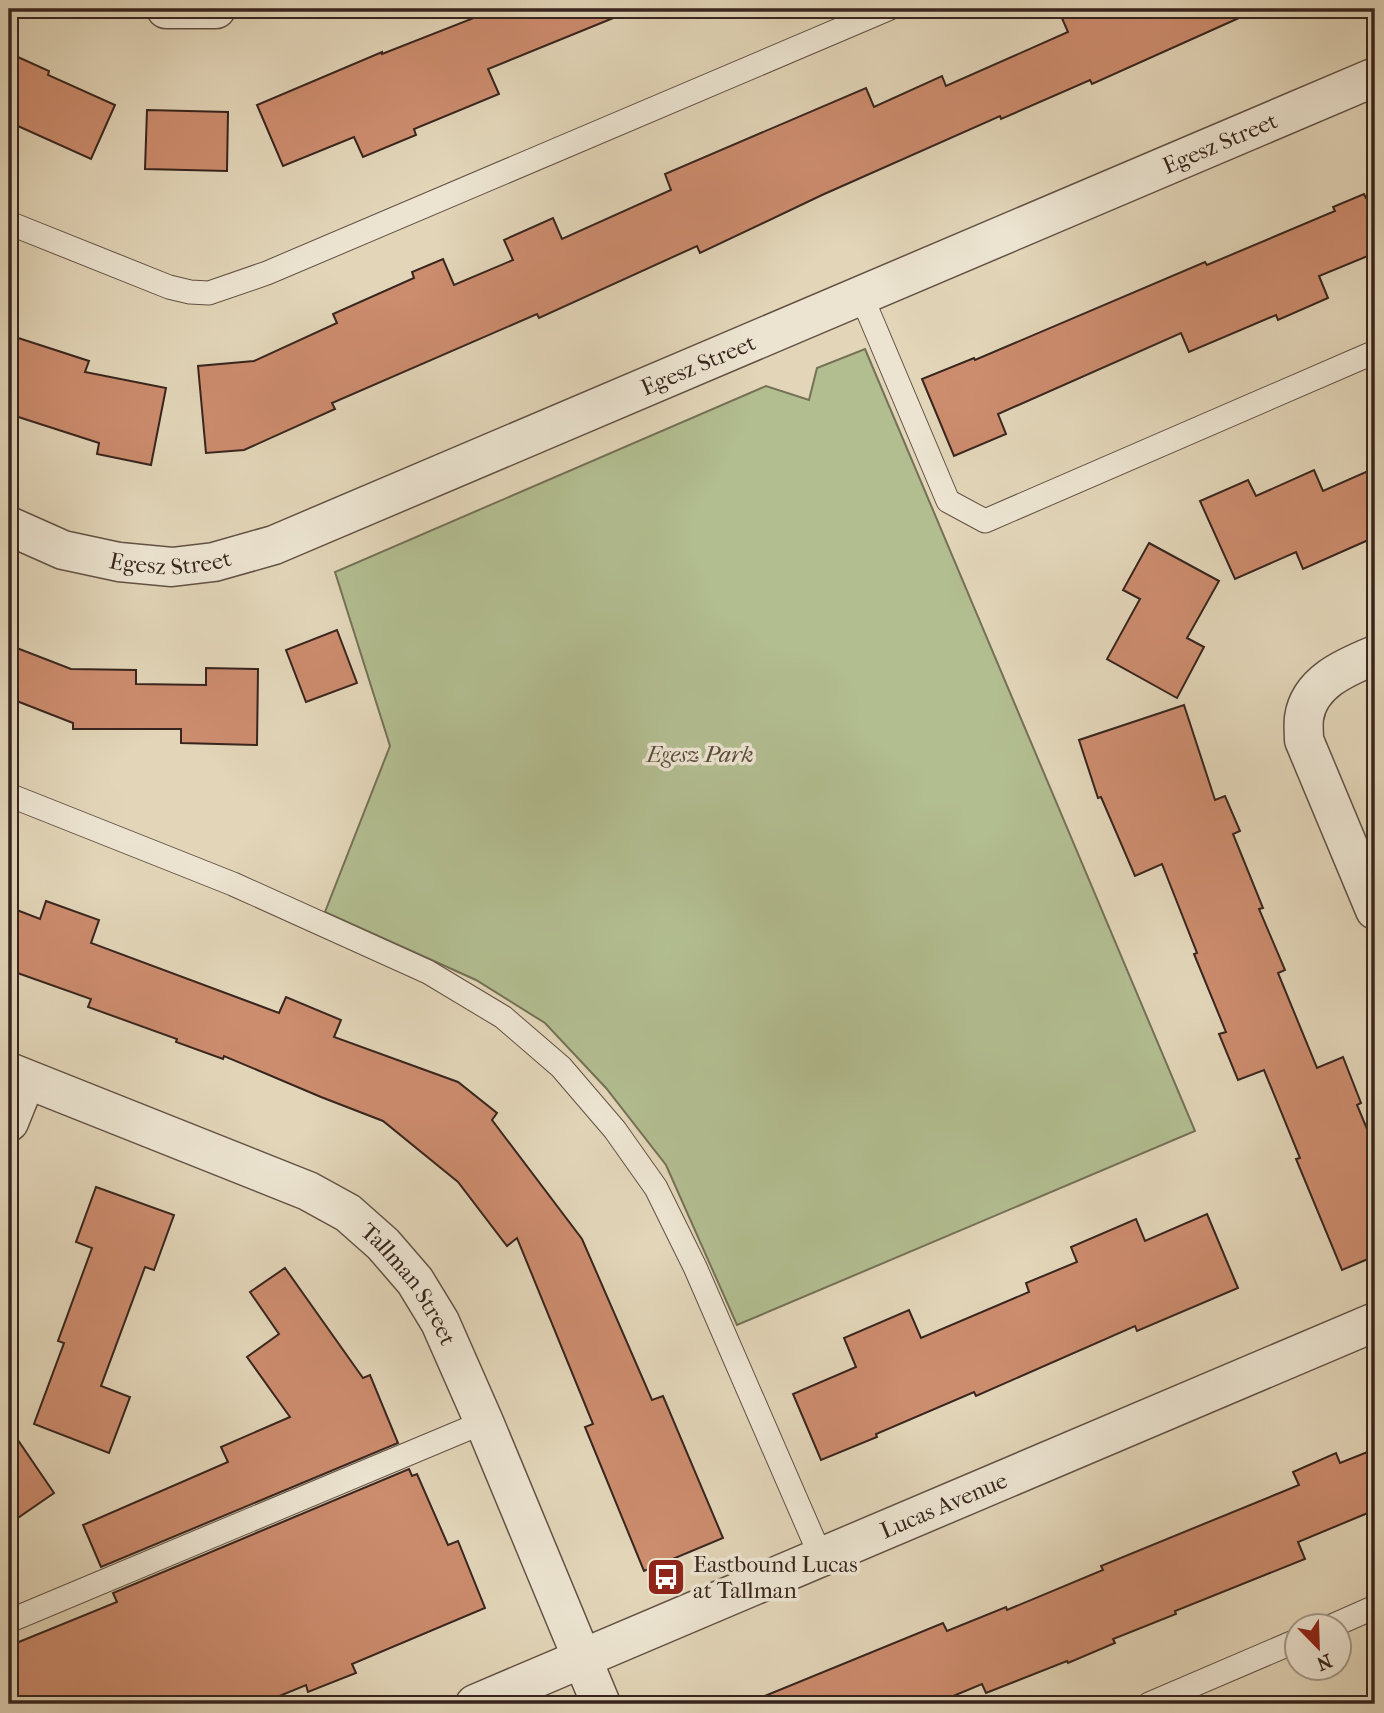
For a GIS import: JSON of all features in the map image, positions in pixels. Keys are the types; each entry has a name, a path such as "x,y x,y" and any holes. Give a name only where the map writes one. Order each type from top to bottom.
{"street":[{"path":"166,9 216,9"},
{"name":"Egesz Street","path":"9,526 62,550 119,562 172,567 214,562 274,545 1375,77"},
{"path":"1375,655 1343,668 1324,682 1311,699 1304,717 1304,740 1375,910"},
{"path":"9,1122 18,1076"},
{"name":"Tallman Street","path":"18,1076 308,1191 348,1213 383,1244 415,1281 440,1322 601,1704"},
{"name":"Lucas Avenue","path":"475,1704 1375,1322"}],"lane":[{"path":"9,223 169,288 209,293 267,273 888,9"},
{"path":"860,295 948,500 985,521 1375,352"},
{"path":"9,795 233,884 428,972 503,1017 561,1067 615,1130 656,1188 695,1267 821,1557"},
{"path":"9,1621 484,1422"},
{"path":"1352,1617 1375,1607"},
{"path":"1149,1704 1282,1647"}],"green space":[{"name":"Egesz Park","path":"865,349 1195,1131 737,1325 666,1165 606,1088 545,1023 476,980 325,912 390,746 335,572 766,386 809,400 817,368"}],"building":[{"path":"477,9 633,10 488,69 499,94 414,129 416,135 363,157 354,137 283,166 257,105 382,52 479,16"},
{"path":"1058,9 1259,9 1092,84 1090,80 1001,119 1000,116 700,253 697,246 539,318 537,314 332,403 335,409 244,450 206,453 198,366 254,361 337,323 333,314 414,278 412,272 443,259 454,285 513,260 504,240 553,218 562,239 671,190 665,174 866,88 874,107 942,76 946,86 1068,32"},
{"path":"9,53 49,71 48,75 115,105 91,159 9,122"},
{"path":"147,110 228,112 227,171 145,169"},
{"path":"1364,194 1366,198 1375,194 1375,253 1319,276 1328,298 1278,320 1276,315 1189,352 1181,333 998,414 1006,434 954,456 922,379 974,358 975,360 1205,262 1207,265 1335,211 1333,207"},
{"path":"9,335 89,361 85,372 166,388 151,465 97,454 99,443 9,414"},
{"path":"1375,468 1375,537 1303,569 1296,552 1235,579 1200,501 1248,480 1256,496 1314,470 1323,491"},
{"path":"1149,543 1219,581 1187,638 1204,647 1177,698 1107,659 1140,599 1123,590"},
{"path":"337,630 357,683 306,702 286,650"},
{"path":"9,645 71,669 136,670 136,684 206,685 206,668 258,669 257,745 181,743 181,729 73,729 73,723 9,698"},
{"path":"1184,705 1215,800 1225,796 1240,831 1233,834 1263,908 1259,909 1285,970 1278,973 1317,1068 1343,1057 1361,1103 1357,1105 1375,1148 1375,1256 1342,1270 1296,1159 1300,1158 1264,1070 1238,1080 1219,1034 1226,1032 1194,954 1197,953 1162,864 1135,876 1101,797 1098,798 1079,740"},
{"path":"46,901 99,920 91,943 279,1013 286,997 341,1020 334,1037 458,1082 497,1113 492,1120 582,1239 652,1400 663,1396 723,1538 644,1571 585,1427 593,1424 517,1238 507,1246 458,1182 383,1121 224,1056 223,1059 176,1042 177,1039 88,1007 91,999 9,970 9,907 40,919"},
{"path":"96,1187 174,1215 154,1270 145,1267 101,1386 130,1397 109,1453 34,1424 64,1343 58,1341 92,1248 76,1242"},
{"path":"1207,1214 1238,1288 1137,1331 1135,1326 976,1396 974,1392 821,1460 793,1394 856,1367 844,1338 909,1310 921,1338 1029,1292 1026,1283 1077,1262 1071,1247 1136,1219 1145,1241"},
{"path":"285,1268 363,1378 370,1375 398,1443 101,1567 83,1525 228,1462 221,1447 290,1417 247,1357 279,1334 250,1292"},
{"path":"9,1427 54,1493 9,1524"},
{"path":"1375,1449 1375,1510 1298,1542 1305,1559 1175,1611 1176,1614 1113,1639 1115,1643 1068,1663 1067,1661 986,1693 982,1684 934,1704 745,1704 943,1623 947,1631 1006,1607 1007,1610 1103,1570 1101,1566 1299,1485 1293,1472 1336,1453 1340,1463"},
{"path":"409,1469 412,1476 417,1474 448,1545 458,1541 485,1608 352,1664 356,1673 308,1692 306,1685 260,1704 9,1704 9,1646 117,1602 113,1593"}],"place":[{"name":"Eastbound Lucas at Tallman","path":"666,1577"}]}
